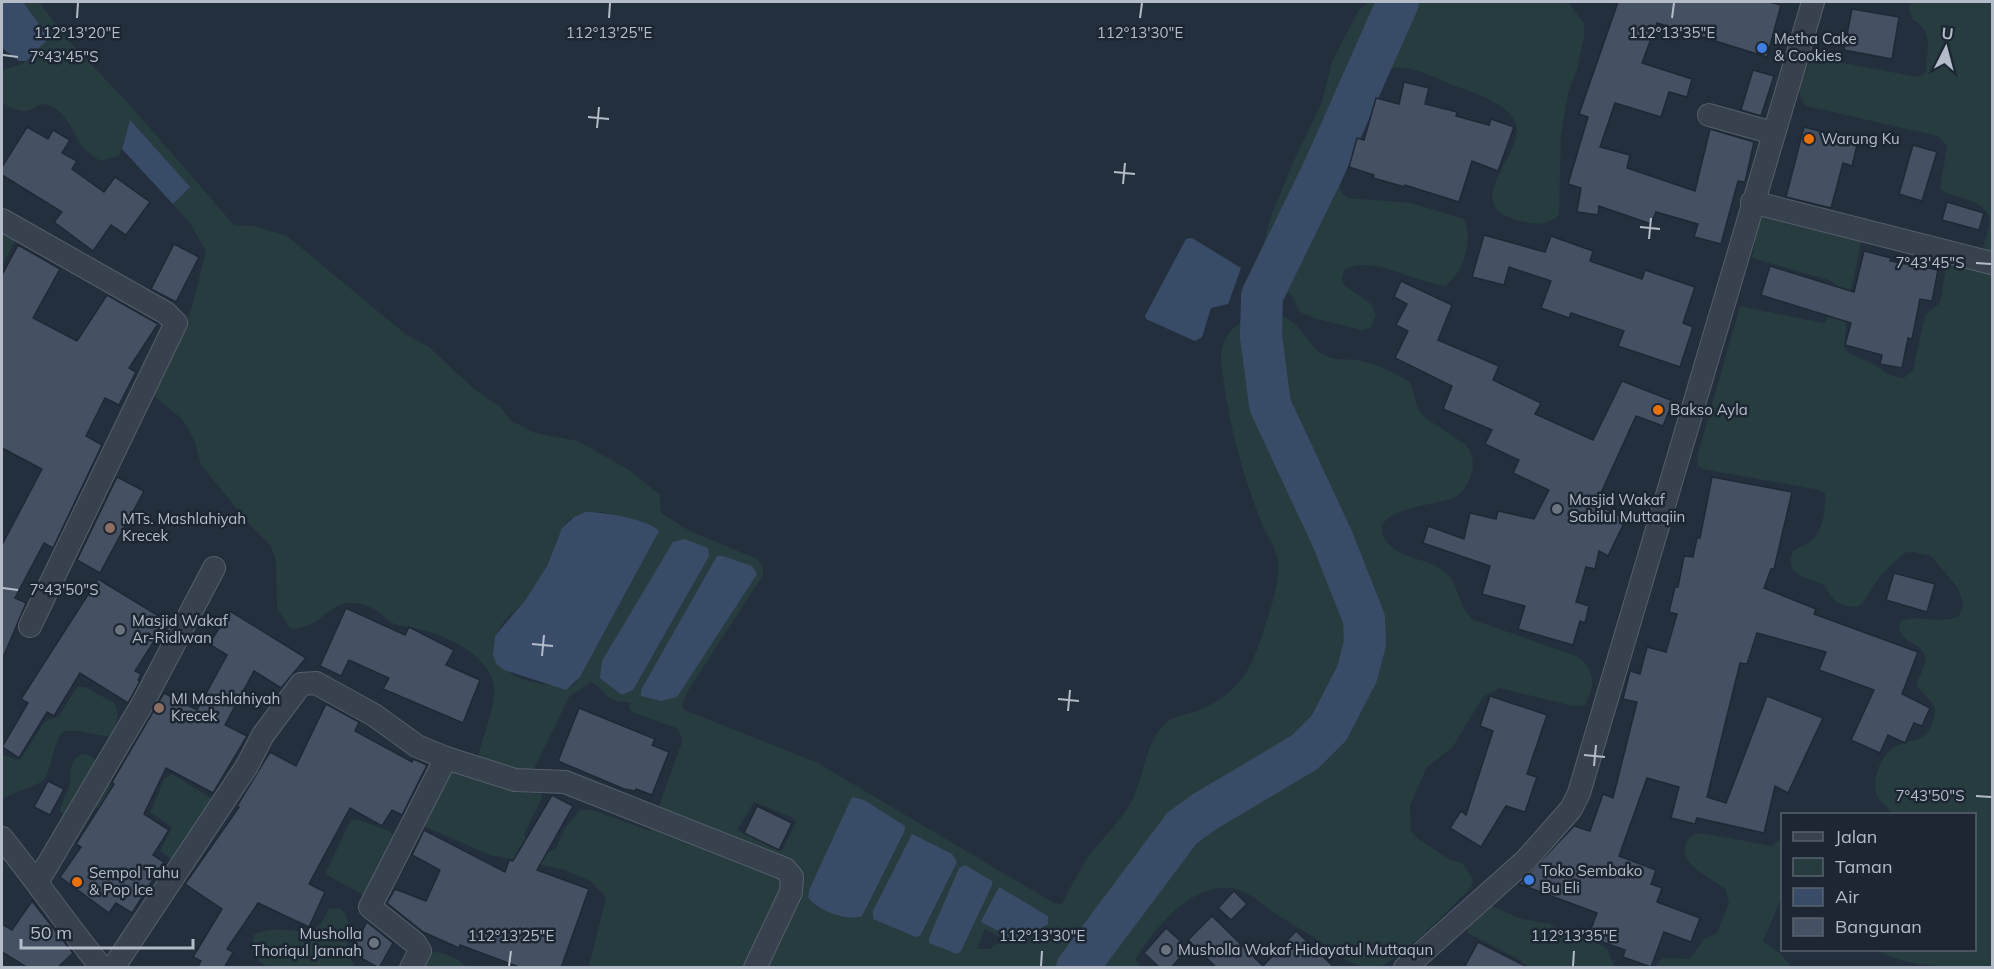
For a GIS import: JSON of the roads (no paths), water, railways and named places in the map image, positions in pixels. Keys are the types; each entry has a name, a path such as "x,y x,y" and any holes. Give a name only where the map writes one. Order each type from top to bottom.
{"street":[{"path":"1405,968 1526,860 1571,809 1579,793 1813,2"},
{"path":"1709,115 1773,133"},
{"path":"1752,202 1992,263"},
{"path":"2,220 166,313 176,323 30,626"},
{"path":"38,881 143,704 214,568"},
{"path":"113,968 248,766 263,735 301,684 315,683 375,716 417,746 446,758 520,781 565,782 785,869 792,877 791,892 755,968"},
{"path":"411,968 420,951 415,943 370,907 446,758"},
{"path":"2,838 38,881 54,908 102,968"}],"water":[{"path":"2,2 23,2 49,38 26,61 19,61 2,48"},
{"path":"130,120 190,187 173,204 122,149"},
{"path":"1192,238 1241,268 1228,304 1211,308 1202,337 1195,341 1146,319 1145,316 1186,239"},
{"path":"586,512 636,520 659,531 580,677 566,690 504,670 497,665 493,655 495,636 526,599 547,566 562,528 574,517"},
{"path":"684,539 708,548 709,556 633,690 622,695 600,678 602,661 673,542"},
{"path":"717,556 752,566 757,574 677,697 661,701 641,696 641,690"},
{"path":"852,797 864,800 905,826 862,916 856,917 833,914 812,902 808,897"},
{"path":"912,834 952,854 957,862 920,936 916,937 873,919 873,911"},
{"path":"965,865 992,881 992,885 961,951 957,954 929,943 929,938 959,868"},
{"path":"999,887 1048,916 1048,924 1019,942 983,923 981,921"}],"waterway":[{"path":"1077,968 1182,828 1204,812 1305,752 1329,728 1357,674 1365,643 1364,619 1332,538 1270,405 1261,336 1262,296 1323,171 1398,2"}],"place":[{"name":"Metha Cake & Cookies","path":"1762,48"},
{"name":"Warung Ku","path":"1809,139"},
{"name":"Bakso Ayla","path":"1658,410"},
{"name":"Masjid Wakaf Sabilul Muttaqiin","path":"1557,509"},
{"name":"MTs. Mashlahiyah Krecek","path":"110,528"},
{"name":"Masjid Wakaf Ar-Ridlwan","path":"120,630"},
{"name":"MI Mashlahiyah Krecek","path":"159,708"},
{"name":"Toko Sembako Bu Eli","path":"1529,880"},
{"name":"Sempol Tahu & Pop Ice","path":"77,882"},
{"name":"Musholla Thoriqul Jannah","path":"374,943"},
{"name":"Musholla Wakaf Hidayatul Muttaqun","path":"1166,950"}]}
